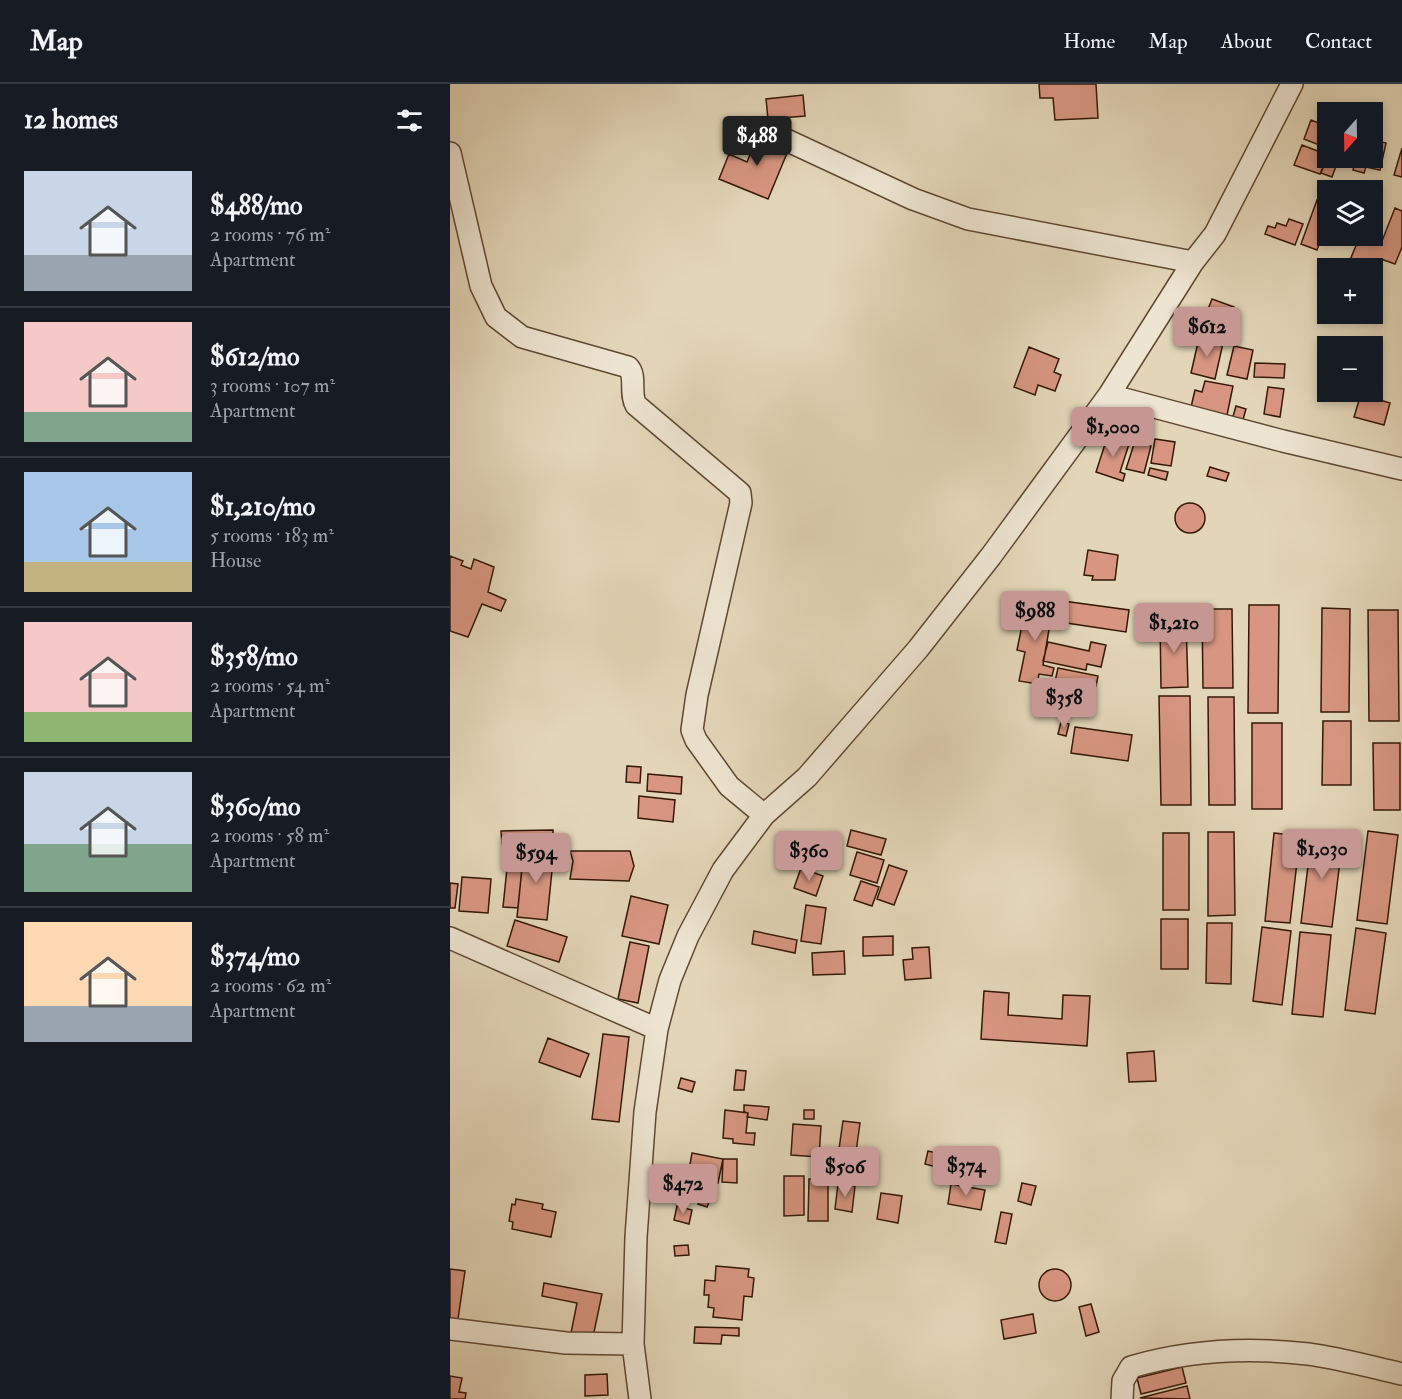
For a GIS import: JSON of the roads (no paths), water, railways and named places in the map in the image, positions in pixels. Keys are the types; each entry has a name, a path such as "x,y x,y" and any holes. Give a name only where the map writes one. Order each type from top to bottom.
{"street":[{"path":"640,1399 633,1344 636,1237 644,1123 657,1029 670,980 688,936 723,870 764,815 807,777 918,649 991,556 1110,395 1193,262 1215,234 1292,84"},
{"path":"767,131 913,199 968,219 1193,262"},
{"path":"450,153 481,286 496,316 507,328 522,337 627,367 632,372 632,398 636,405 740,493 741,503 697,695 692,730 696,740 729,786 764,815"},
{"path":"1110,395 1283,441 1402,469"},
{"path":"450,938 657,1029"},
{"path":"450,1329 566,1343 633,1344"},
{"path":"1122,1399 1123,1381 1131,1367 1160,1358 1223,1350 1308,1354 1402,1374"}]}
